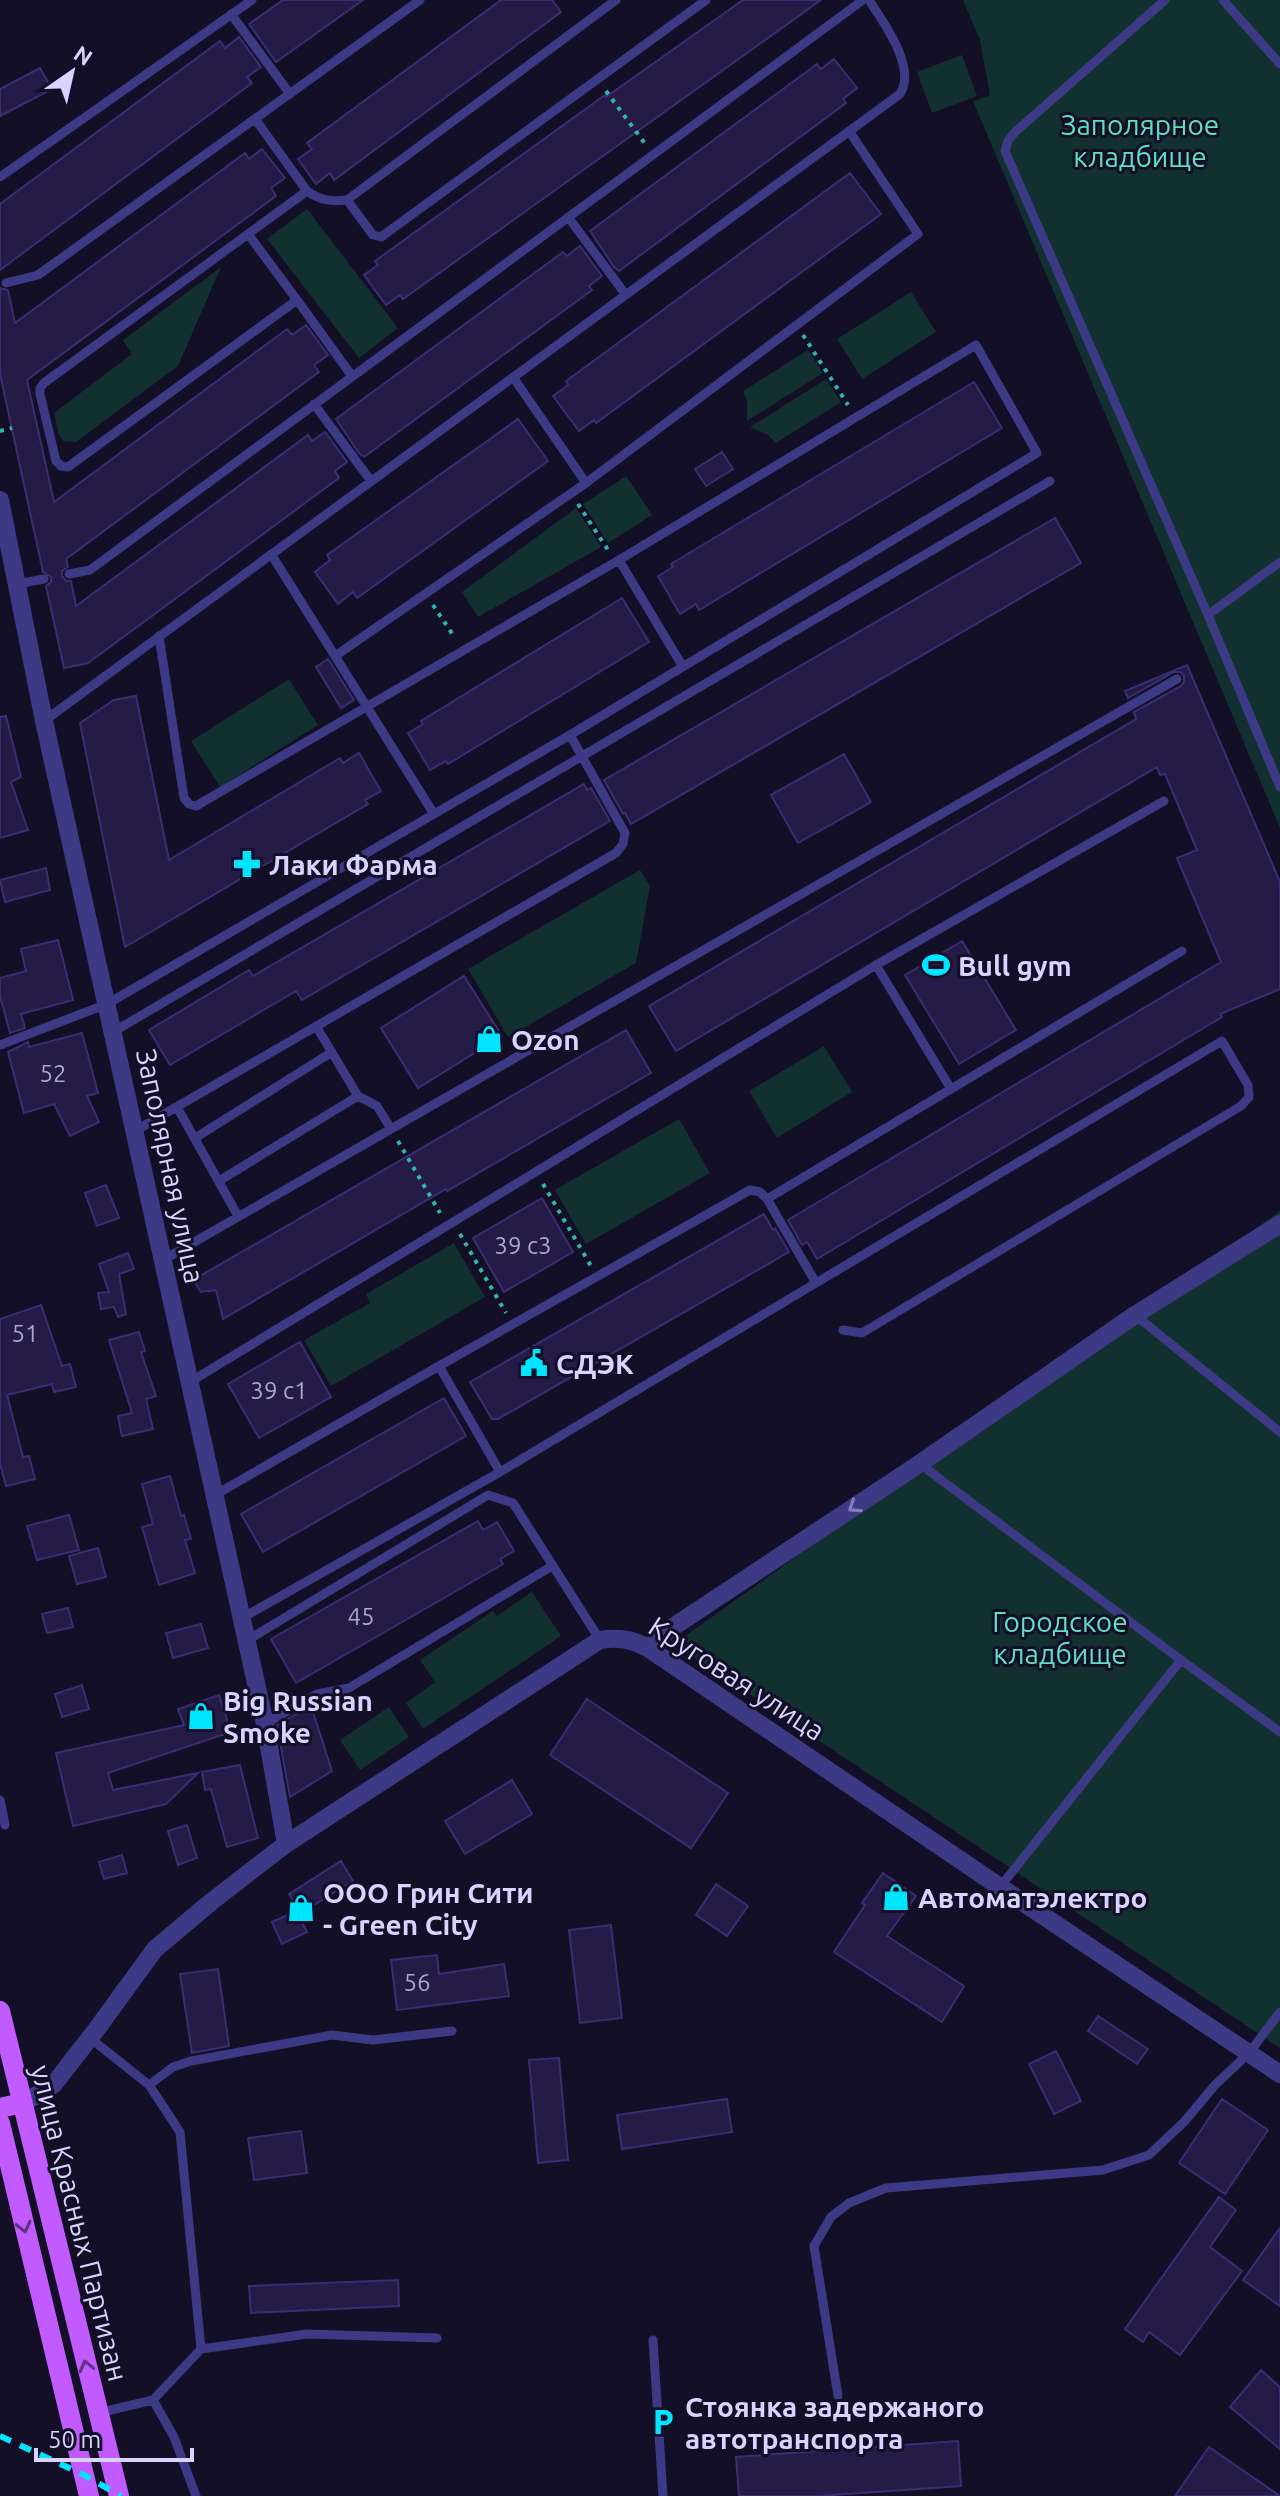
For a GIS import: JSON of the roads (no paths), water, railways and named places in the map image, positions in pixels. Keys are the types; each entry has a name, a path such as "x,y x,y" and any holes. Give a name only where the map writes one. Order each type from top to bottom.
{"main road":[{"name":"улица Красных Партизан","path":"0,2011 119,2496"},
{"path":"0,2108 22,2103"},
{"name":"улица Красных Партизан","path":"0,2123 7,2182 89,2496"}],"street":[{"name":"Заполярная улица","path":"0,500 44,721 265,1724 286,1844"},
{"path":"648,1648 670,1629 919,1464 1135,1315 1280,1224"},
{"name":"Круговая улица","path":"600,1640 617,1637 633,1640 648,1648 1280,2074"},
{"path":"22,2103 54,2084 155,1949 286,1844 600,1640"}],"lane":[{"path":"0,177 252,0"},
{"path":"6,283 38,275 420,0"},
{"path":"255,119 307,191 332,202 347,200 616,0"},
{"path":"347,200 373,235 381,237 706,0"},
{"path":"69,574 90,570 863,0"},
{"path":"44,721 900,94 906,78 894,40 869,0"},
{"path":"1165,0 1015,132 1005,151 1280,787"},
{"path":"1223,0 1280,64"},
{"path":"231,14 290,94"},
{"path":"335,656 586,483 918,234 849,131"},
{"path":"297,300 68,467 56,461 40,388 307,191"},
{"path":"568,217 626,295"},
{"path":"248,234 352,376"},
{"path":"0,1045 107,1004 570,735 1037,453 976,345 617,561 196,806 184,798 159,636"},
{"path":"513,377 586,483"},
{"path":"314,404 371,481"},
{"path":"113,1032 1050,481"},
{"path":"271,554 434,814"},
{"path":"617,561 683,667"},
{"path":"1208,615 1280,562"},
{"path":"17,584 44,579"},
{"path":"163,1260 1177,679"},
{"path":"135,1131 616,853 623,844 625,833 570,735"},
{"path":"190,1382 876,965 1164,801"},
{"path":"767,1199 1182,951"},
{"path":"876,965 951,1089"},
{"path":"316,1026 358,1096 377,1106 391,1129"},
{"path":"242,1618 500,1472 1222,1041 1248,1085 1250,1092 1246,1102 862,1333 843,1330"},
{"path":"195,1138 332,1052"},
{"path":"219,1181 358,1096"},
{"path":"177,1107 238,1216"},
{"path":"215,1495 742,1192 760,1192 767,1199 816,1283"},
{"path":"1135,1315 1280,1432"},
{"path":"439,1366 500,1472"},
{"path":"919,1464 1280,1732"},
{"path":"246,1641 488,1495 513,1503 600,1640"},
{"path":"265,1724 317,1694 349,1688 552,1566"},
{"path":"1000,1887 1181,1660"},
{"path":"0,1800 5,1825"},
{"path":"838,2396 814,2246 831,2217 849,2203 886,2188 1103,2170 1149,2155 1249,2053 1280,2012"},
{"path":"149,2085 173,2067 191,2061 332,2035 373,2040 452,2031"},
{"path":"90,2038 149,2085 180,2132 201,2349"},
{"path":"98,2413 153,2400 201,2349 307,2334 437,2338"},
{"path":"653,2340 663,2496"},
{"path":"153,2400 174,2437 196,2496"}],"railway":[{"path":"0,2436 121,2496"}],"place":[{"name":"Лаки Фарма","path":"247,864"},
{"name":"Bull gym","path":"936,965"},
{"name":"Ozon","path":"489,1039"},
{"name":"СДЭК","path":"534,1363"},
{"name":"Big Russian Smoke","path":"201,1716"},
{"name":"Автоматэлектро","path":"896,1897"},
{"name":"ООО Грин Сити - Green City","path":"301,1908"},
{"name":"Стоянка задержаного автотранспорта","path":"663,2422"}],"park label":[{"name":"Заполярное кладбище","path":"1140,140"},
{"name":"Городское кладбище","path":"1060,1637"}]}
